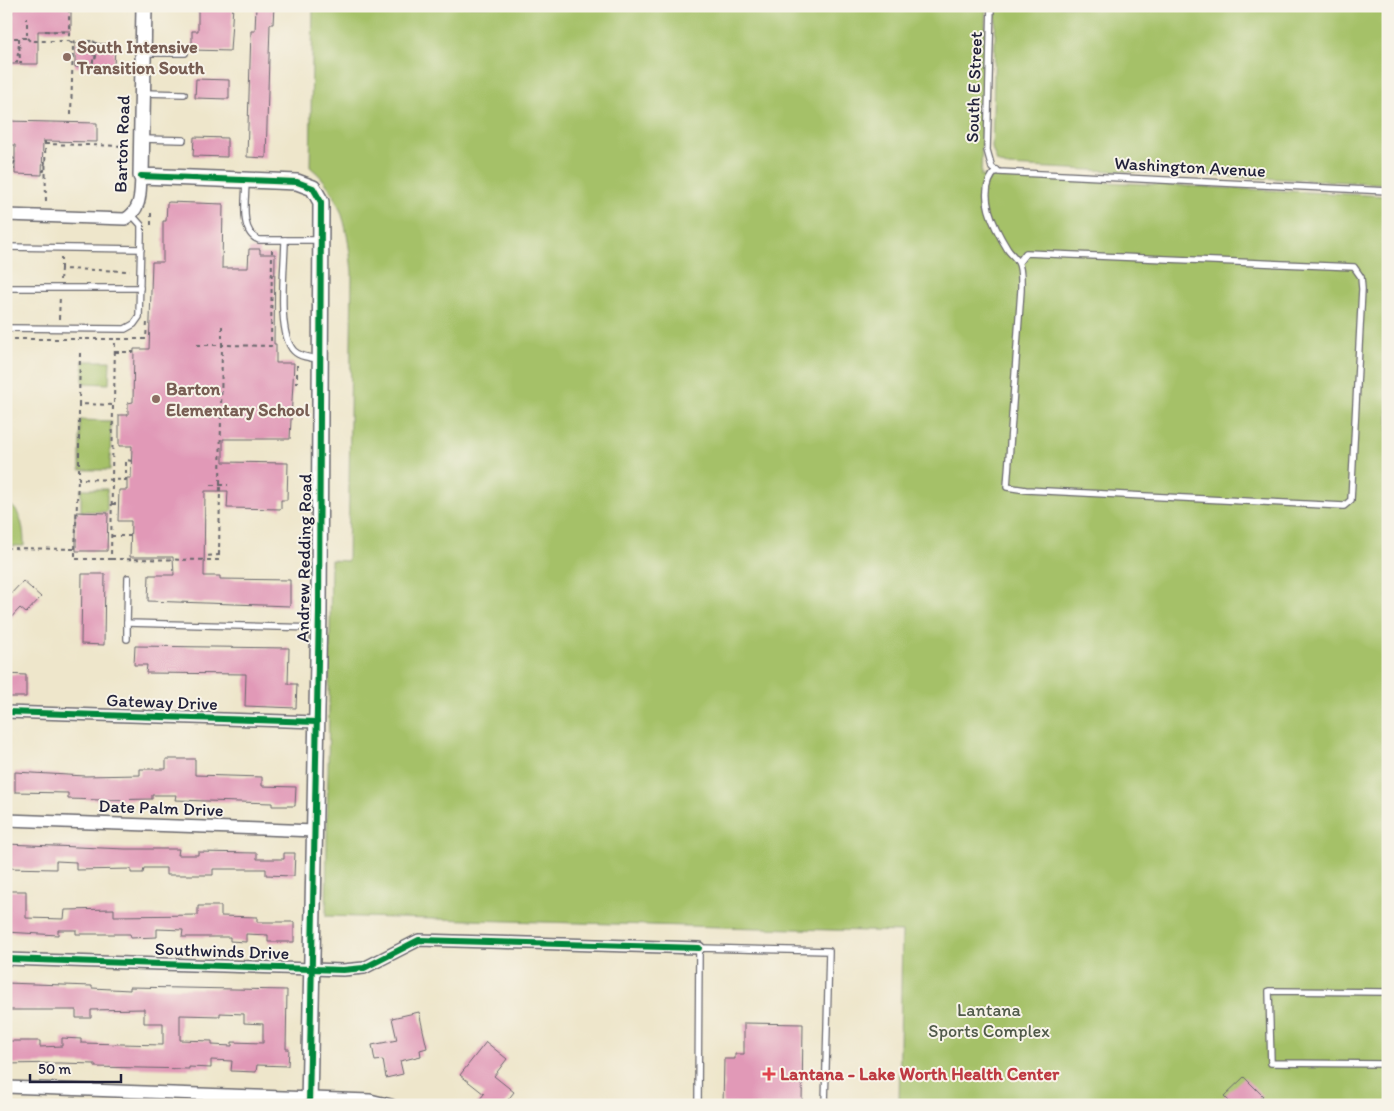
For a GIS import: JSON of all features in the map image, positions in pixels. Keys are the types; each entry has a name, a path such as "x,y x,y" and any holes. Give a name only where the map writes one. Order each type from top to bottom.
{"street":[{"name":"Barton Road","path":"6,215 126,219 132,215 138,206 141,176 135,142 143,94 144,6"},
{"name":"Andrew Redding Road","path":"141,176 297,182 313,188 321,202 319,628 309,1101"},
{"name":"Gateway Drive","path":"6,712 317,722"},
{"name":"Date Palm Drive","path":"6,820 315,831"},
{"name":"Southwinds Drive","path":"6,959 312,969 364,968 419,940 699,948"},
{"path":"6,1087 309,1101 370,1100 391,1105"}],"lane":[{"name":"South E Street","path":"991,6 987,150 994,169"},
{"path":"143,52 184,53"},
{"path":"143,94 184,94"},
{"path":"135,142 183,140"},
{"path":"994,169 987,186 988,209 1004,242 1018,262 1021,290 1006,487 1026,490 1344,506 1351,500 1362,289 1361,278 1354,267 1026,253 1018,262"},
{"name":"Washington Avenue","path":"994,169 1009,174 1388,191"},
{"path":"246,180 248,232 259,240 321,240"},
{"path":"6,328 125,329 134,324 139,317 141,225 132,215"},
{"path":"285,240 284,329 287,341 297,353 320,360"},
{"path":"6,247 141,249"},
{"path":"6,288 140,288"},
{"path":"127,639 128,578"},
{"path":"128,623 319,628"},
{"path":"698,1105 699,948 829,951 825,1105"},
{"path":"1388,992 1269,991 1271,1063 1388,1064"}],"path":[{"path":"6,19 13,11 7,11 7,6"},
{"path":"47,8 69,8 69,41"},
{"path":"26,19 27,38"},
{"path":"45,31 69,32"},
{"path":"6,38 27,38 30,41 69,41 73,44"},
{"path":"15,62 17,62 19,38"},
{"path":"73,44 75,42 93,42"},
{"path":"93,42 96,43 95,61 98,47"},
{"path":"91,63 93,62 93,42"},
{"path":"19,43 22,62"},
{"path":"71,115 73,44"},
{"path":"6,72 6,100"},
{"path":"6,116 12,118 12,121"},
{"path":"42,172 44,172 45,143 135,142"},
{"path":"11,145 11,158 14,161 11,164 11,204"},
{"path":"45,161 47,161 46,204"},
{"path":"6,169 15,169"},
{"path":"60,282 61,248"},
{"path":"197,345 271,346 272,250"},
{"path":"61,269 130,271"},
{"path":"59,320 60,296"},
{"path":"80,353 79,479 76,481 75,559 219,560 222,325"},
{"path":"6,338 59,339"},
{"path":"111,559 115,339"},
{"path":"115,352 134,352"},
{"path":"295,384 297,384 297,353"},
{"path":"79,404 113,405"},
{"path":"212,411 228,411"},
{"path":"79,479 126,480 126,460 132,461"},
{"path":"211,485 228,485"},
{"path":"112,504 118,504"},
{"path":"111,536 131,536"},
{"path":"6,548 75,549"},
{"path":"204,556 219,555"}],"green space":[{"name":"Lantana Sports Complex","path":"313,6 986,6 981,176 1388,196 1388,1105 899,1105 902,932 326,916 331,560 348,561 352,272 346,228 337,201 321,177 310,167"},
{"path":"996,6 1388,6 1388,184 1007,166 997,162 992,148"},
{"path":"83,361 110,361 109,384 83,383"},
{"path":"80,420 111,421 110,470 80,470"},
{"path":"81,489 107,489 107,512 81,511"},
{"path":"6,502 19,515 23,527 24,546 6,546"}],"building":[{"path":"11,6 71,6 71,31 38,31 38,64 6,64 6,41 10,42"},
{"path":"198,6 233,6 230,51 192,50 192,31 198,31"},
{"path":"256,6 274,6 273,24 270,24 266,158 247,157 251,31 255,31"},
{"path":"75,43 115,44 114,68 75,67"},
{"path":"196,79 229,80 229,99 195,98"},
{"path":"6,121 97,123 97,142 43,141 42,175 15,174 15,145 6,145"},
{"path":"194,137 227,138 227,157 193,156"},
{"path":"167,203 223,204 222,268 248,268 249,249 260,249 260,254 275,254 274,344 276,344 276,363 294,363 290,439 223,439 223,462 288,463 287,500 281,500 281,509 227,508 228,491 205,491 204,576 220,576 220,579 290,580 290,606 148,601 149,575 174,575 173,557 130,557 131,521 118,521 119,490 127,490 127,478 131,478 132,446 119,446 119,415 128,415 128,403 133,402 134,349 149,349 152,262 163,262 163,221 166,221"},
{"path":"76,512 108,513 107,551 76,551"},
{"path":"82,574 105,574 104,645 81,644"},
{"path":"23,581 41,597 26,613 20,608 6,623 6,599"},
{"path":"135,646 289,648 288,684 297,684 296,708 245,706 246,674 146,673 147,665 134,665"},
{"path":"6,674 26,675 26,697 6,697"},
{"path":"166,759 195,759 195,775 262,777 262,786 296,787 295,806 272,806 272,803 175,800 176,795 152,795 152,799 102,800 68,799 68,793 15,792 15,772 85,776 140,775 140,769 166,769"},
{"path":"6,844 125,849 179,849 178,855 198,855 198,852 257,853 257,859 284,859 284,853 295,853 294,876 266,875 266,869 213,869 213,875 166,875 166,868 144,868 143,873 131,873 131,869 76,870 76,862 56,861 56,869 6,868"},
{"path":"6,891 26,891 26,918 64,919 65,910 114,909 114,916 198,915 198,906 221,906 221,916 257,917 257,922 294,922 294,942 268,942 268,935 246,934 246,942 230,941 230,937 182,937 183,930 157,929 157,937 131,938 130,934 76,934 76,930 58,930 58,935 6,932"},
{"path":"6,983 92,986 92,988 130,990 130,987 287,990 286,1049 289,1049 288,1066 257,1065 256,1072 231,1071 232,1061 211,1060 211,1068 189,1067 189,1069 95,1067 95,1064 60,1063 6,1064 6,1041 40,1041 40,1047 62,1046 62,1038 81,1039 81,1043 163,1045 163,1023 144,1023 144,1009 91,1010 91,1018 76,1018 76,1010 6,1010","holes":["220,1013 244,1014 244,1023 263,1024 263,1043 232,1042 232,1046 212,1045 212,1041 180,1040 180,1015 220,1016"]},
{"path":"419,1012 427,1048 420,1050 421,1056 400,1061 403,1074 386,1078 383,1060 375,1061 372,1045 397,1040 392,1018"},
{"path":"744,1023 803,1024 802,1105 723,1105 724,1059 735,1059 735,1054 744,1054"},
{"path":"486,1042 507,1059 494,1076 514,1092 504,1105 475,1105 484,1094 460,1075"},
{"path":"1244,1077 1263,1096 1253,1105 1233,1105 1224,1096"}],"cycle path":[{"path":"141,176 297,182 313,188 321,202 319,611 309,1105"},
{"path":"6,712 317,722"},
{"path":"6,959 343,970 364,968 419,940 699,948"}],"place":[{"name":"South Intensive Transition South","path":"67,57"},
{"name":"Barton Elementary School","path":"156,399"},
{"name":"Lantana - Lake Worth Health Center","path":"769,1074"}]}
